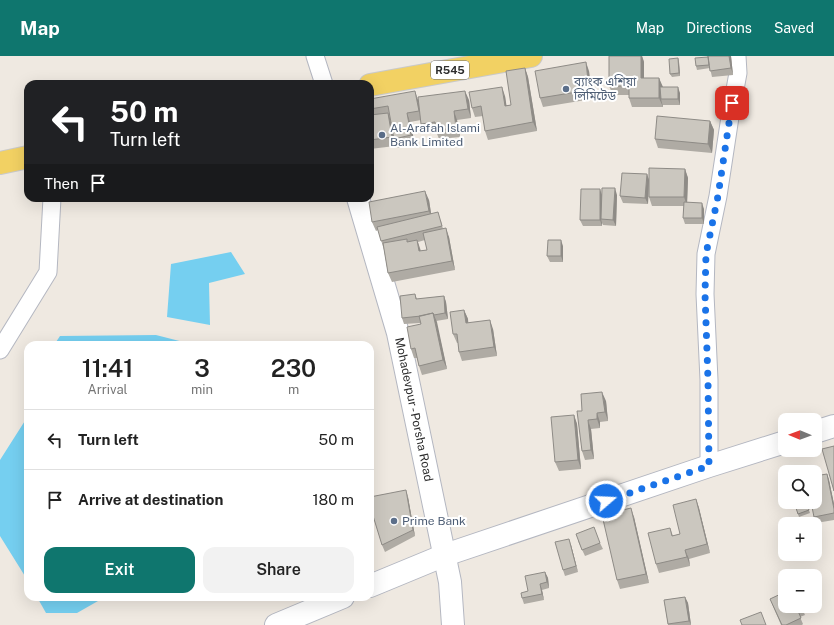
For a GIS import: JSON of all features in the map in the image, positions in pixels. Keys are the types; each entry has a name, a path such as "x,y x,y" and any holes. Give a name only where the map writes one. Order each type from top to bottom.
{"main road":[{"name":"R545","path":"374,84 531,56"},
{"path":"0,163 24,158"},
{"name":"Mohadevpur - Porsha Road","path":"359,202 398,333 450,582 452,625"},
{"path":"822,430 834,426"},
{"path":"374,584 445,555 778,444"},
{"path":"276,625 334,601"}],"street":[{"path":"315,56 323,80"},
{"path":"709,466 705,294 706,254 718,196 738,74 736,56"},
{"path":"0,350 48,272 52,202"}],"water":[{"path":"231,252 245,274 209,283 210,325 167,317 171,264"},
{"path":"156,335 179,341 57,341 60,336"},
{"path":"24,422 24,575 0,536 0,460"},
{"path":"39,601 98,601 77,613 46,613"}],"building":[{"path":"609,56 641,56 641,78 659,78 659,98 629,98 629,86 609,86"},
{"path":"708,56 729,56 731,68 710,71"},
{"path":"708,57 709,65 696,66 695,58"},
{"path":"678,58 679,73 670,74 669,59"},
{"name":"ব্যাংক এশিয়া লিমিটেড","path":"586,62 589,90 540,98 535,71"},
{"path":"525,68 533,122 485,131 481,106 472,108 469,92 502,87 505,106 511,105 506,71"},
{"path":"660,87 678,87 678,99 661,99"},
{"path":"415,91 419,111 407,113 411,135 394,139 388,106 374,108 374,98"},
{"path":"465,91 468,109 454,111 456,128 436,130 435,122 421,124 418,97"},
{"path":"388,113 392,137 374,139 374,115"},
{"path":"657,116 710,121 708,144 655,139"},
{"path":"649,168 685,169 684,197 649,197"},
{"path":"622,173 647,174 645,198 620,196"},
{"path":"602,188 615,188 613,220 601,219"},
{"path":"581,189 600,189 600,220 580,220"},
{"path":"425,191 429,211 372,222 369,202"},
{"path":"684,202 702,203 702,218 683,218"},
{"path":"438,212 442,226 381,241 377,227"},
{"path":"446,228 452,261 388,273 383,243 407,239 407,242 417,240 419,251 427,250 423,233"},
{"path":"548,240 561,240 561,256 547,256"},
{"path":"415,294 416,299 444,296 445,313 434,315 433,313 402,318 400,296"},
{"path":"464,310 466,323 490,320 494,347 459,352 457,334 453,334 450,312"},
{"path":"433,313 443,360 419,366 415,348 411,349 407,327 421,324 419,316"},
{"path":"602,392 605,412 597,413 597,419 588,420 591,450 582,451 577,411 582,411 581,394"},
{"path":"574,415 578,460 555,462 551,417"},
{"path":"834,446 834,491 822,449"},
{"path":"827,474 834,513 814,517 812,509 822,509 822,475"},
{"name":"Prime Bank","path":"406,490 413,530 382,545 374,519 374,496"},
{"path":"696,499 707,544 685,550 687,557 656,564 648,533 670,528 672,536 680,534 673,505"},
{"path":"631,508 646,574 617,580 602,515"},
{"path":"796,509 809,509 809,510 798,514"},
{"path":"594,527 600,543 582,550 576,534"},
{"path":"569,539 576,566 563,570 555,542"},
{"path":"545,572 547,582 540,584 542,594 522,598 521,593 528,591 525,576"},
{"path":"778,595 778,613 799,613 801,618 786,625 782,625 770,599"},
{"path":"685,597 689,621 668,624 664,600"},
{"path":"761,612 766,625 742,625 740,620"}],"place":[{"name":"ব্যাংক এশিয়া লিমিটেড","path":"566,89"},
{"name":"Al-Arafah Islami Bank Limited","path":"382,135"},
{"name":"Prime Bank","path":"394,521"}],"route":[{"path":"606,501 709,466 705,294 706,254 713,226 732,103"}]}
